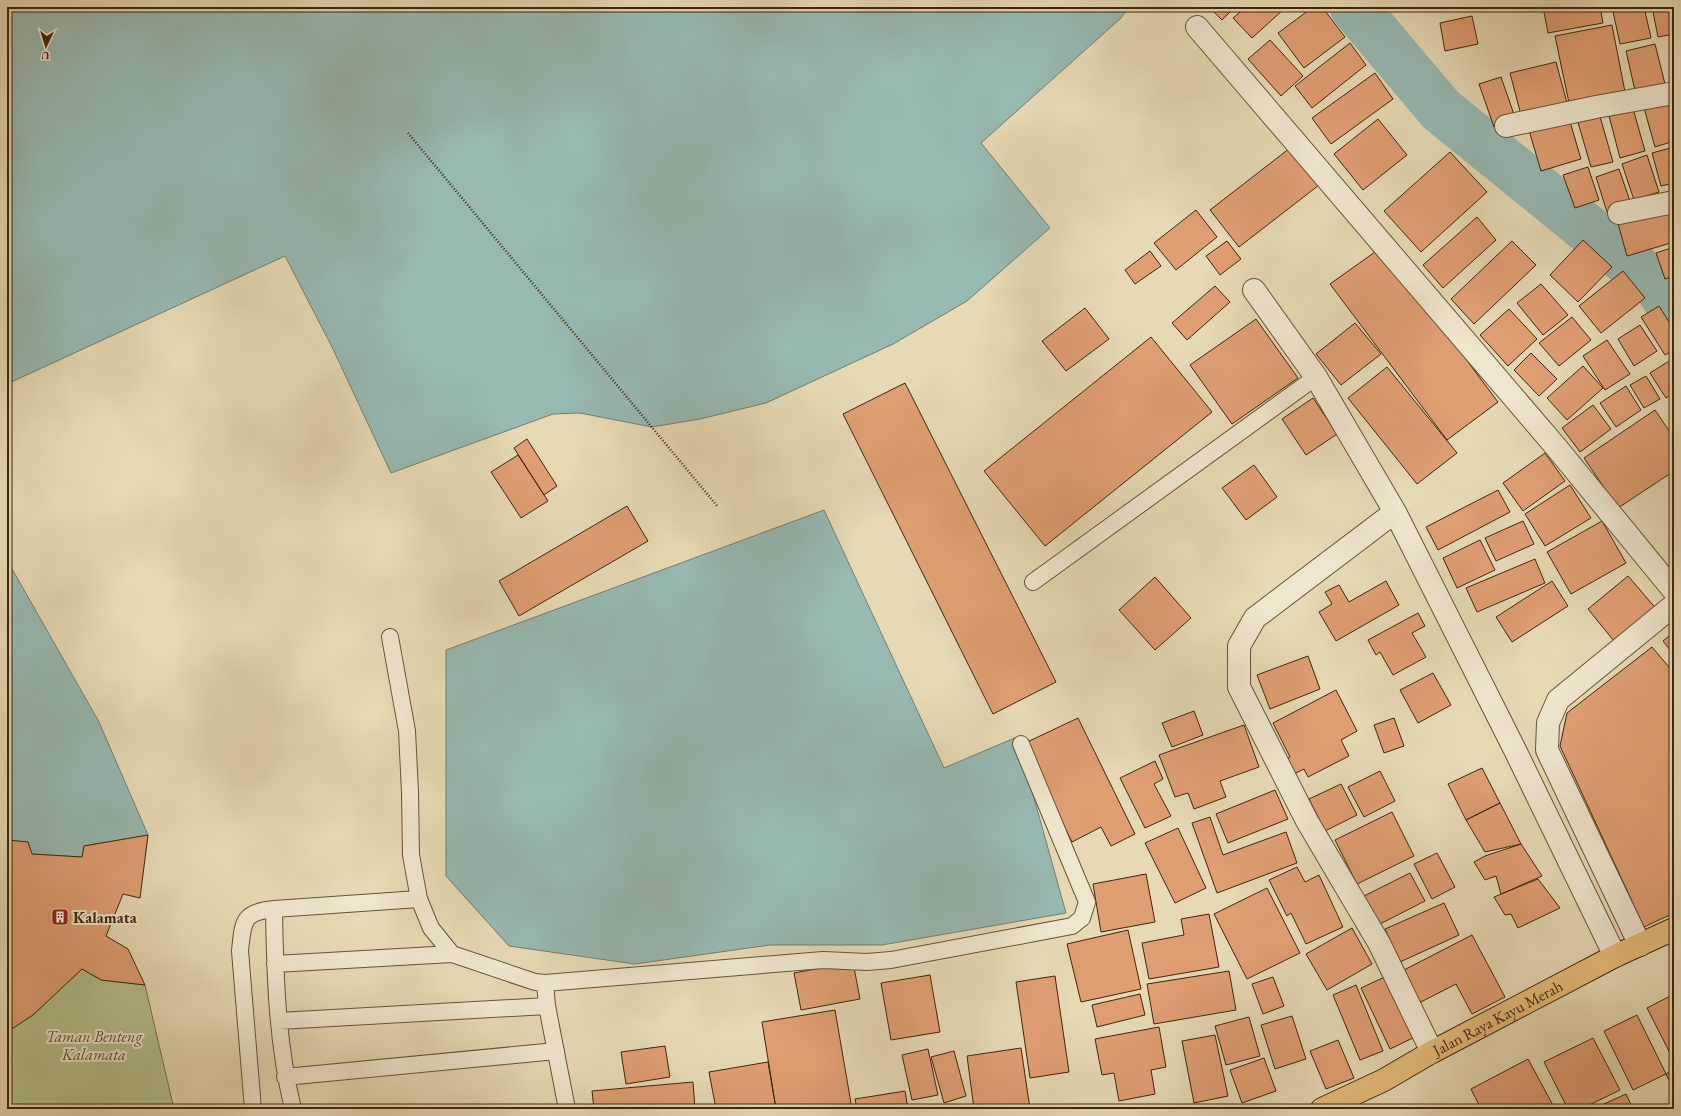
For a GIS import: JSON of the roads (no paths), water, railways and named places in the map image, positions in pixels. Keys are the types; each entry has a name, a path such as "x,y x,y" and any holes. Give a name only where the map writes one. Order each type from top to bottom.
{"highway":[{"name":"Jalan Raya Kayu Merah","path":"1322,1109 1384,1080 1432,1052 1615,956 1674,929"}],"street":[{"path":"1197,27 1556,447 1674,591"},
{"path":"1506,126 1596,107 1674,93"},
{"path":"1619,213 1674,202"},
{"path":"1254,290 1316,377 1395,512 1515,750 1615,956"},
{"path":"1395,512 1255,618 1239,646 1239,687 1307,821 1379,943 1432,1052"},
{"path":"1640,944 1547,750 1548,723 1558,700 1674,605"}],"lane":[{"path":"1033,582 1316,377"},
{"path":"390,637 407,731 411,855 419,899 431,928 452,954"},
{"path":"275,964 452,954 534,982 544,983 823,960 867,962 891,960 1072,926 1082,918 1087,902 1021,744"},
{"path":"253,1109 240,951 242,931 247,917 259,910 419,899"},
{"path":"274,909 275,964 279,1021 285,1077 293,1109"},
{"path":"544,983 567,1109"},
{"path":"279,1021 547,1006"},
{"path":"285,1077 556,1051"}],"water":[{"path":"7,7 1129,7 1121,18 981,143 1050,228 967,301 893,344 766,403 700,419 652,427 580,413 553,414 391,473 332,347 285,256 7,384"},
{"path":"1330,7 1376,7 1390,37 1374,52"},
{"path":"824,510 944,768 1017,737 1066,913 882,945 770,945 635,964 509,946 446,876 446,650"},
{"path":"7,560 99,722 148,835 84,846 82,857 32,854 28,842 7,840"}],"waterway":[{"path":"1354,7 1441,110 1659,287 1674,311"}],"place":[{"name":"Kalamata","path":"60,917"}],"park label":[{"name":"Taman Benteng Kalamata","path":"94,1045"}]}
